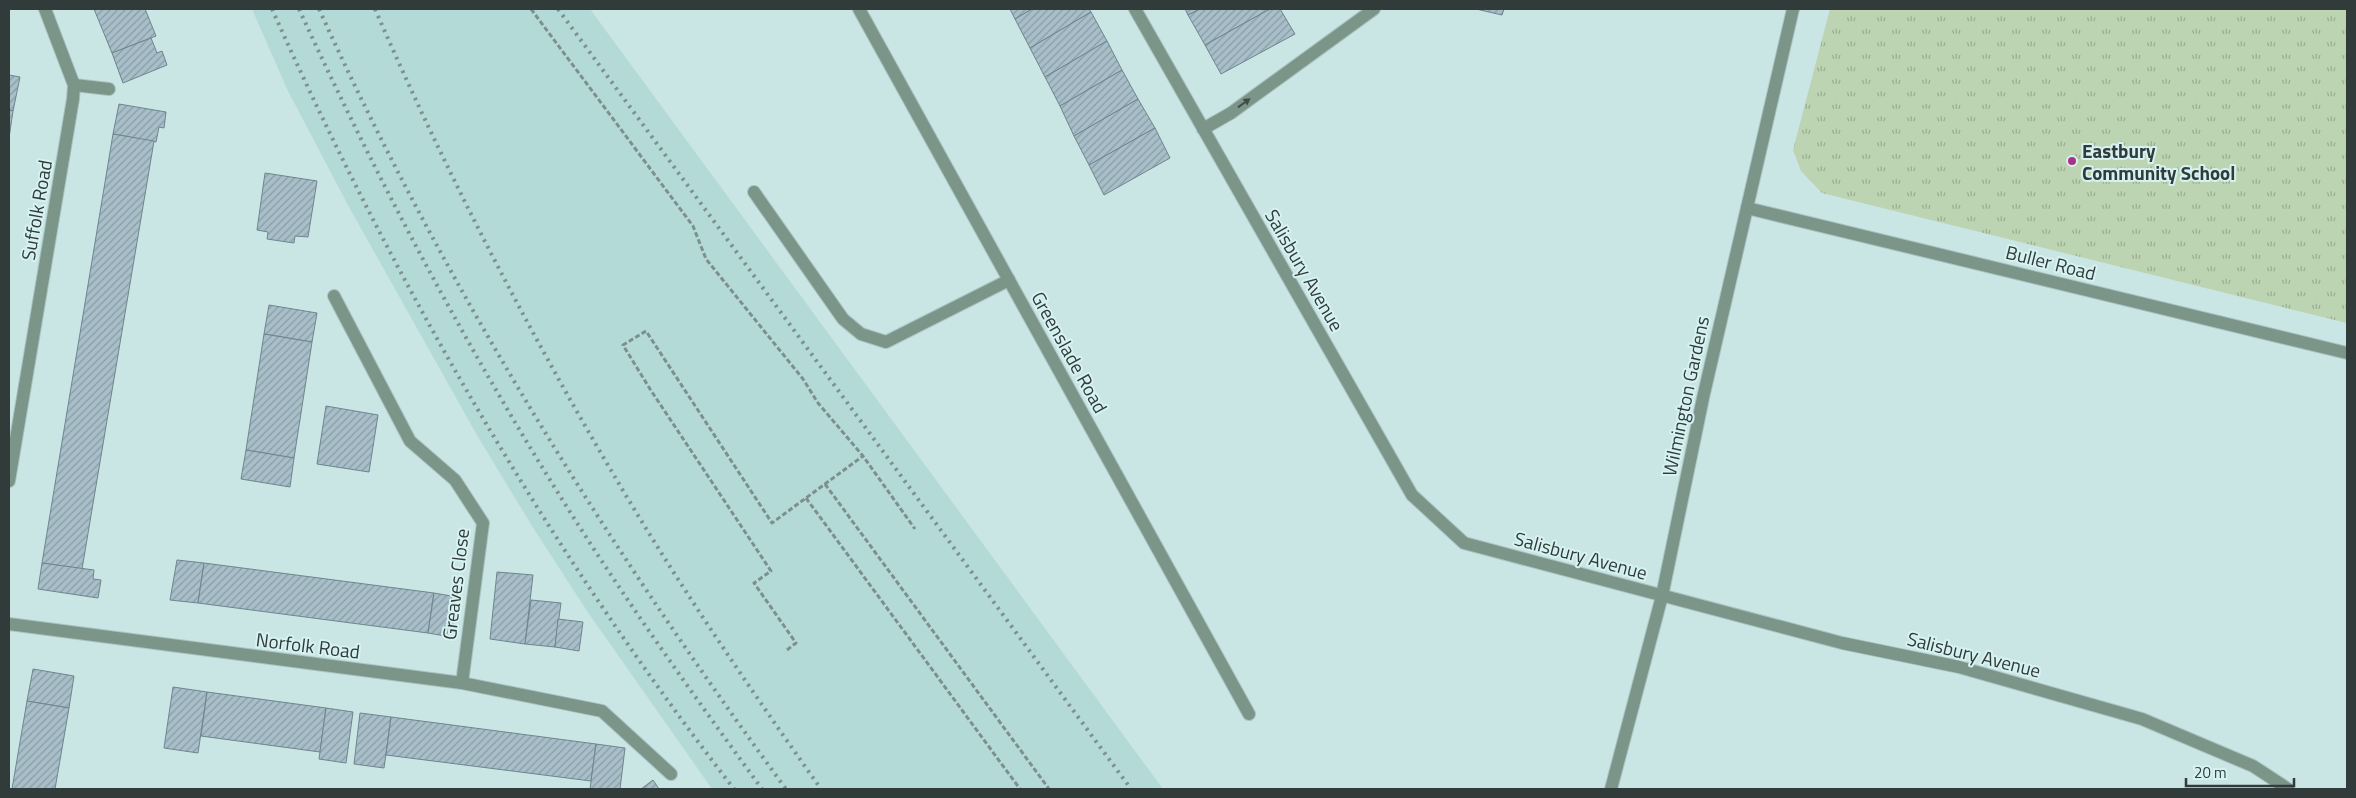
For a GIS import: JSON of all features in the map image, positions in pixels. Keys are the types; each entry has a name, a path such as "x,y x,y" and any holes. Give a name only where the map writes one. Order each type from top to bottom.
{"street":[{"path":"45,9 74,85 109,89"},
{"name":"Greenslade Road","path":"859,9 1249,714"},
{"name":"Salisbury Avenue","path":"1135,9 1412,494 1464,543 1842,643 1959,668 2142,719 2253,766 2288,789"},
{"path":"1203,129 1231,113 1374,9"},
{"name":"Wilmington Gardens","path":"1611,789 1662,596 1703,398 1793,9"},
{"name":"Suffolk Road","path":"9,481 74,85"},
{"path":"754,192 843,318 861,334 886,342 1009,280"},
{"name":"Buller Road","path":"1747,208 2347,352"},
{"name":"Greaves Close","path":"334,296 410,441 456,480 482,523 462,684"},
{"name":"Norfolk Road","path":"9,624 462,684 602,711 670,774"}],"path":[{"path":"531,9 693,226 706,259 803,379 818,403 862,456 915,529"},
{"path":"787,650 796,643 754,583 771,571 670,420 623,345 646,331 772,523 862,456"},
{"path":"825,484 1049,789"},
{"path":"806,498 1020,789"}],"shaded area":[{"path":"252,9 590,9 1163,789 712,789 587,611 478,437 349,207 287,89"}],"green space":[{"name":"Eastbury Community School","path":"1830,9 2347,9 2347,323 1822,193 1801,171 1793,150"}],"building":[{"path":"94,9 145,9 156,36 112,53"},
{"path":"1010,9 1032,9 1015,19"},
{"path":"1032,9 1089,9 1091,12 1030,48 1015,19"},
{"path":"1185,9 1200,9 1188,15"},
{"path":"1200,9 1270,9 1205,45 1188,15"},
{"path":"1270,9 1280,9 1295,34 1221,74 1205,45"},
{"path":"1476,9 1504,9 1502,15"},
{"path":"1091,12 1107,41 1045,77 1030,48"},
{"path":"151,38 157,53 162,51 167,65 123,83 112,53"},
{"path":"1107,41 1122,70 1060,106 1045,77"},
{"path":"1122,70 1138,99 1074,136 1060,106"},
{"path":"9,75 20,77 13,111 9,110"},
{"path":"1138,99 1155,128 1089,165 1074,136"},
{"path":"119,104 166,112 164,128 159,127 156,142 113,134"},
{"path":"9,110 13,111 9,138"},
{"path":"1155,128 1170,158 1104,195 1089,165"},
{"path":"113,134 154,141 82,569 42,563"},
{"path":"265,173 317,181 308,237 295,236 294,243 267,239 268,232 257,230"},
{"path":"269,305 317,313 312,342 264,334"},
{"path":"264,334 312,342 294,458 246,450"},
{"path":"326,406 378,415 369,472 317,464"},
{"path":"246,450 294,458 290,487 241,479"},
{"path":"177,560 204,563 198,603 170,600"},
{"path":"42,563 94,570 93,579 101,580 98,598 38,589"},
{"path":"204,563 434,593 428,633 198,603"},
{"path":"497,572 533,575 525,644 490,639"},
{"path":"434,593 457,597 451,637 428,633"},
{"path":"531,600 561,603 555,647 525,644"},
{"path":"558,619 583,622 579,651 555,647"},
{"path":"33,669 74,676 69,708 27,701"},
{"path":"173,687 207,692 198,753 164,748"},
{"path":"207,692 326,708 320,752 201,736"},
{"path":"27,701 69,708 55,789 12,789"},
{"path":"326,708 353,712 346,763 319,759"},
{"path":"360,713 391,717 384,768 354,764"},
{"path":"391,717 596,744 591,781 386,755"},
{"path":"596,744 625,748 620,789 590,789"},
{"path":"653,780 659,789 641,789"}],"railway":[{"path":"272,9 370,214 423,314 480,413 539,510 601,605 666,698 734,789"},
{"path":"299,9 359,136 424,261 528,444 636,612 762,789"},
{"path":"319,9 368,113 420,214 475,314 532,411 592,507 655,602 719,696 786,789"},
{"path":"375,9 401,68 486,244 579,416 636,513 687,593 821,789"},
{"path":"558,9 1131,789"}],"place":[{"name":"Eastbury Community School","path":"2072,161"}]}
